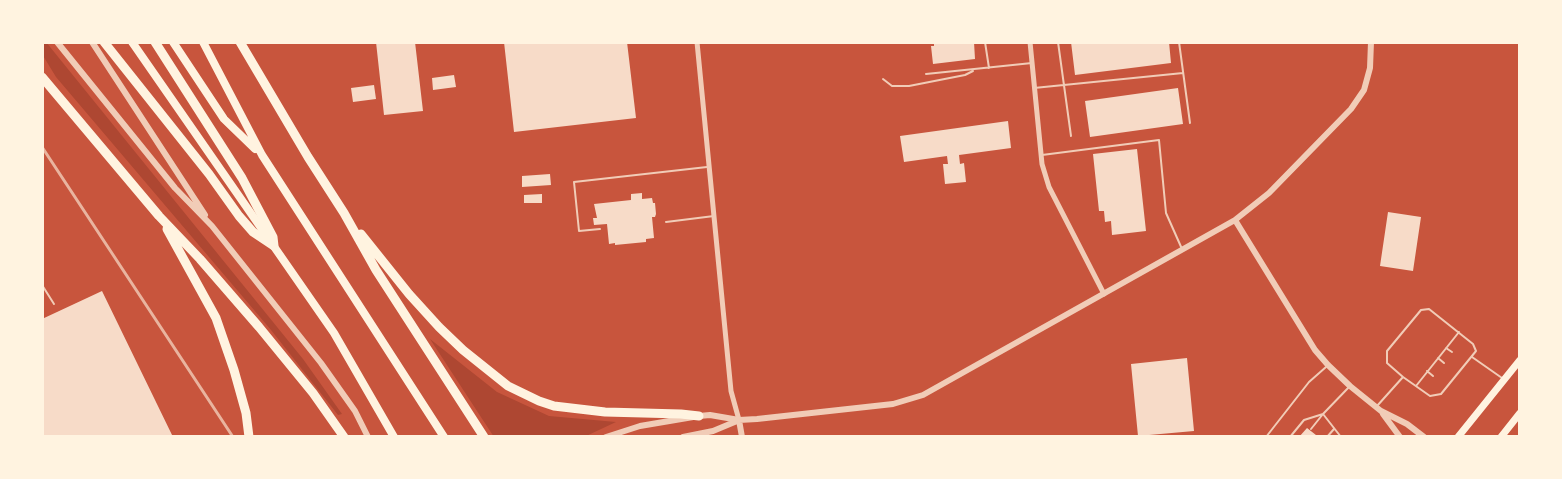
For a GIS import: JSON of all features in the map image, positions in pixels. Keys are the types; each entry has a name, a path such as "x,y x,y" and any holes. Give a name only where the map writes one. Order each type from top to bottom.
{"highway":[{"path":"104,42 209,174 239,216 253,232 274,246"},
{"path":"132,42 334,333 394,437"},
{"path":"155,42 252,196 273,237 274,246"},
{"path":"173,42 224,118 262,155"},
{"path":"203,42 262,155 443,436"},
{"path":"240,42 376,270 484,437"},
{"path":"42,77 159,216 259,327 313,393 344,437"},
{"path":"344,213 409,294 440,327 463,351 508,386 554,406 699,417"},
{"path":"159,216 216,318 246,413 249,437"}],"main road":[{"path":"1458,437 1520,360"},
{"path":"1501,437 1520,413"}],"street":[{"path":"57,42 175,188 212,226"},
{"path":"92,42 212,226 340,388 368,437"},
{"path":"697,42 731,391 742,437"},
{"path":"1030,42 1041,155 1049,187 1104,294"},
{"path":"606,437 640,426 710,415 739,420 893,404 923,395 987,357 1235,220 1269,193 1351,110 1364,90 1370,68 1371,42"},
{"path":"1235,220 1315,350 1328,365 1378,409 1407,424 1424,437"},
{"path":"1378,409 1400,437"},
{"path":"683,437 713,431 739,420"}],"lane":[{"path":"986,42 989,68"},
{"path":"1058,42 1071,136"},
{"path":"1179,42 1190,123"},
{"path":"926,74 1032,63"},
{"path":"884,79 892,86 909,86 968,74 972,70"},
{"path":"946,72 947,79"},
{"path":"1034,88 1183,73"},
{"path":"1041,155 1159,140 1166,213 1182,249"},
{"path":"600,229 579,231 574,183 710,166"},
{"path":"666,222 714,216"},
{"path":"42,285 54,304"},
{"path":"1429,309 1473,344 1476,351 1472,356 1441,394 1430,396 1387,363 1386,351 1421,310 1429,309"},
{"path":"1416,386 1459,332"},
{"path":"1446,348 1452,352"},
{"path":"1472,356 1504,379"},
{"path":"1438,358 1444,363"},
{"path":"1461,359 1466,363"},
{"path":"1266,437 1309,382 1328,365"},
{"path":"1453,370 1458,374"},
{"path":"1427,371 1434,376"},
{"path":"1378,409 1403,377"},
{"path":"1442,382 1447,386"},
{"path":"1311,429 1350,386"},
{"path":"1323,414 1341,437"},
{"path":"1290,437 1304,420 1323,414"},
{"path":"1327,437 1334,429"}],"shaded area":[{"path":"42,42 46,42 303,359 342,414 338,415 271,330 56,77 42,54"},
{"path":"430,339 497,392 549,416 616,422 584,437 494,437"}],"building":[{"path":"376,42 415,42 423,111 384,115"},
{"path":"504,42 627,42 636,118 514,132"},
{"path":"934,42 974,42 975,59 933,64 931,46 934,46"},
{"path":"1071,42 1169,42 1171,63 1075,75"},
{"path":"454,75 456,87 433,90 432,78"},
{"path":"374,85 376,99 353,102 351,88"},
{"path":"1178,88 1183,124 1090,137 1085,101"},
{"path":"1008,121 1011,148 959,155 960,164 964,163 966,182 945,184 943,164 948,164 947,156 904,162 900,136"},
{"path":"1137,149 1146,231 1112,235 1111,221 1105,222 1104,211 1099,211 1093,154"},
{"path":"550,174 551,185 522,187 522,176"},
{"path":"642,193 642,199 652,198 655,203 656,214 652,217 654,238 646,239 646,242 609,244 607,224 594,225 593,218 597,218 594,204 631,200 631,194"},
{"path":"542,194 542,203 524,203 524,195"},
{"path":"1388,212 1421,217 1413,271 1380,266"},
{"path":"102,291 173,437 42,437 42,319"},
{"path":"1187,358 1194,431 1138,436 1131,364"},
{"path":"1307,428 1316,435 1299,437"}],"railway":[{"path":"42,147 233,437"}]}
